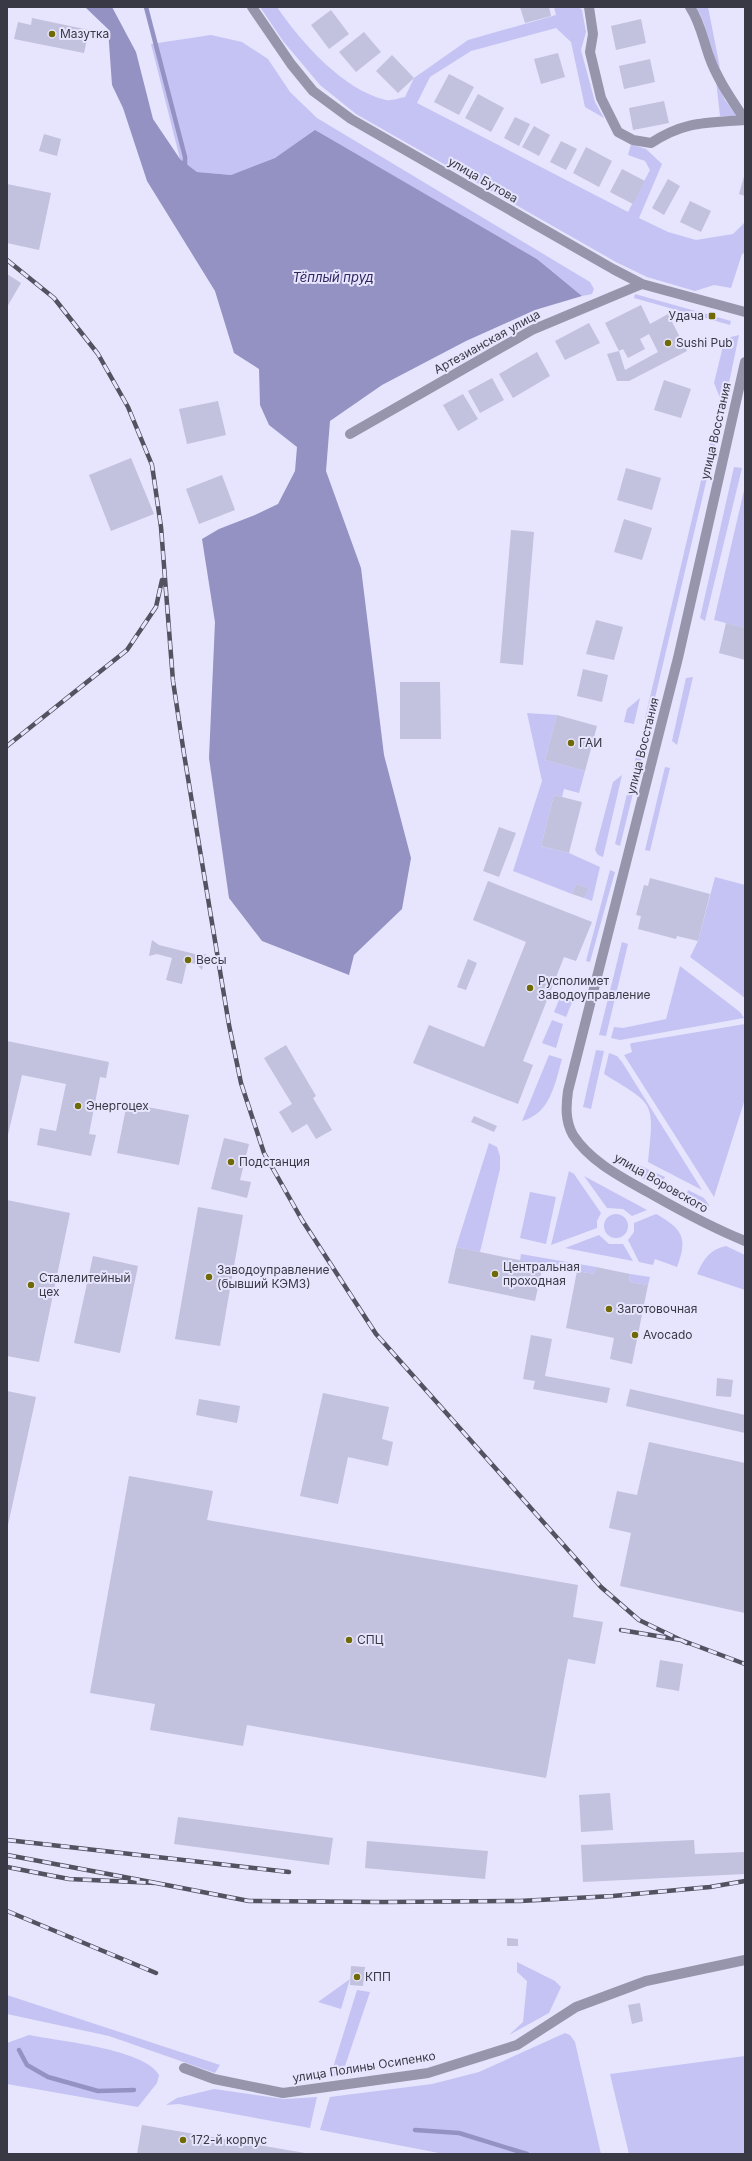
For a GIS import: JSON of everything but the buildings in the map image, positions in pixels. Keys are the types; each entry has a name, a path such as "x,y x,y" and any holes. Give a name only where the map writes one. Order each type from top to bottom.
{"street":[{"name":"улица Бутова","path":"252,7 291,64 313,91 332,106 431,166 642,284 745,312"},
{"path":"589,7 593,34 590,52 601,98 618,132 633,140 651,143 670,131 690,124 745,120"},
{"path":"690,7 698,18 709,57 726,92 745,120"},
{"name":"Артезианская улица","path":"350,434 532,330 642,284"},
{"name":"улица Восстания","path":"572,1134 566,1112 568,1091 678,658 745,362"},
{"name":"улица Воровского","path":"572,1134 588,1152 610,1171 708,1226 745,1241"},
{"name":"улица Полины Осипенко","path":"184,2068 214,2078 283,2093 428,2073 517,2045 576,2007 646,1981 745,1960"}],"shaded area":[{"path":"260,7 277,7 298,35 324,63 354,86 370,95 386,100 393,100 405,97 414,78 468,40 556,15 554,7 579,7 582,10 586,32 581,50 595,102 604,118 585,107 571,42 556,28 471,51 430,77 417,103 628,212 650,170 645,161 628,155 631,144 646,149 662,164 639,218 668,232 696,240 733,234 745,222 745,253 742,254 731,288 714,285 695,291 647,277 616,262 356,114 320,85 283,41"},
{"path":"696,7 708,7 720,68 713,53 700,14"},
{"path":"211,35 242,42 268,59 290,92 317,118 590,282 594,289 592,294 582,296 537,259 315,131 275,158 231,175 197,172 180,159 151,44"},
{"path":"716,80 725,100 737,116 720,116"},
{"path":"635,294 731,321 730,325 634,298"},
{"path":"739,335 725,402 720,398 714,383 723,346 731,337"},
{"path":"716,417 721,419 650,719 645,718"},
{"path":"734,467 742,468 705,621 700,618"},
{"path":"745,486 745,628 714,620"},
{"path":"693,677 677,745 672,741 686,678"},
{"path":"640,698 634,724 624,722 627,709"},
{"path":"527,713 557,715 545,760 585,771 579,793 564,789 562,797 554,795 541,846 569,853 600,867 592,901 584,898 587,888 576,884 572,894 513,871 542,781"},
{"path":"636,756 642,757 620,846 615,844"},
{"path":"665,767 670,768 650,851 645,850"},
{"path":"622,775 603,857 598,855 595,850 613,782"},
{"path":"610,870 615,872 590,962 586,961"},
{"path":"715,877 745,885 745,998 690,957 698,941"},
{"path":"622,942 628,944 606,1036 599,1035"},
{"path":"680,966 740,1012 744,1018 620,1040 611,1038 614,1027 623,1028 666,1019"},
{"path":"563,990 575,995 566,1017 554,1012"},
{"path":"552,1020 563,1024 556,1048 542,1043"},
{"path":"745,1024 745,1099 714,1197 624,1055 632,1052 630,1044 632,1043"},
{"path":"596,1050 604,1051 591,1109 583,1107"},
{"path":"609,1053 617,1056 622,1062 702,1190 648,1162 651,1127 648,1107 634,1093 604,1074"},
{"path":"549,1055 562,1059 554,1088 545,1105 539,1112 522,1121"},
{"path":"489,1143 497,1147 500,1156 500,1169 480,1252 456,1247"},
{"path":"632,1162 665,1177 660,1187 628,1171"},
{"path":"569,1171 574,1174 601,1213 597,1221 597,1228 551,1245"},
{"path":"584,1176 647,1210 632,1216 623,1209 607,1208"},
{"path":"688,1190 704,1198 709,1205 707,1210 685,1199"},
{"path":"530,1192 556,1197 546,1244 520,1238"},
{"path":"616,1214 621,1215 627,1221 627,1231 621,1237 616,1238 611,1237 605,1231 604,1226 605,1221 611,1215"},
{"path":"656,1214 665,1219 681,1235 682,1249 677,1267 655,1259 653,1265 639,1262 628,1240 634,1232 634,1223"},
{"path":"599,1235 609,1244 623,1244 633,1261 565,1248"},
{"path":"726,1246 745,1255 745,1290 697,1274 711,1252 720,1247"},
{"path":"521,1254 596,1267 594,1274 520,1261"},
{"path":"630,1274 650,1277 648,1285 629,1282"},
{"path":"517,1962 555,1981 561,1987 549,2013 509,2035 523,2022 527,1981 517,1972"},
{"path":"350,1979 341,2009 318,2002"},
{"path":"357,1990 370,1992 342,2075 330,2077"},
{"path":"7,1995 220,2065 215,2073 109,2036 7,2014"},
{"path":"565,2033 570,2035 575,2042 601,2154 444,2154 320,2130 330,2097 432,2084 479,2072"},
{"path":"29,2035 80,2043 120,2052 151,2066 159,2075 157,2083 138,2107 7,2084 7,2043"},
{"path":"745,2056 745,2154 629,2154 610,2074"},
{"path":"214,2089 284,2099 317,2097 310,2128 179,2104 166,2105 177,2098"}],"water":[{"name":"Тёплый пруд","path":"85,7 112,7 136,52 153,119 180,159 197,172 231,175 275,158 315,130 537,259 582,296 535,310 466,341 382,385 330,421 326,471 361,568 384,755 411,858 402,909 354,955 349,975 262,941 229,898 209,758 215,622 202,539 219,529 278,504 295,471 297,447 269,425 260,405 259,369 234,353 215,291 147,181 123,108 112,85 108,29"}],"waterway":[{"path":"146,7 185,157 185,168"},
{"path":"19,2050 27,2065 48,2077 98,2091 134,2090"},
{"path":"415,2130 459,2133 527,2154"}],"railway":[{"path":"7,260 54,298 98,354 128,407 152,465 161,527 173,681 184,754 229,1025 241,1083 264,1153 302,1220 376,1334 601,1587 639,1620 687,1643"},
{"path":"7,746 127,650 156,607 162,580"},
{"path":"621,1630 681,1640 745,1664"},
{"path":"7,1840 289,1872"},
{"path":"7,1855 156,1883 69,1879 7,1867"},
{"path":"156,1883 249,1901 383,1902 520,1901 613,1896 710,1887 745,1881"},
{"path":"7,1911 156,1973"}],"place":[{"name":"Мазутка","path":"52,34"},
{"name":"Удача","path":"712,316"},
{"name":"Sushi Pub","path":"668,343"},
{"name":"ГАИ","path":"571,743"},
{"name":"Весы","path":"188,960"},
{"name":"Русполимет Заводоуправление","path":"530,988"},
{"name":"Энергоцех","path":"78,1106"},
{"name":"Подстанция","path":"231,1162"},
{"name":"Центральная проходная","path":"495,1274"},
{"name":"Заводоуправление (бывший КЭМЗ)","path":"209,1277"},
{"name":"Сталелитейный цех","path":"31,1285"},
{"name":"Заготовочная","path":"609,1309"},
{"name":"Avocado","path":"635,1335"},
{"name":"СПЦ","path":"349,1640"},
{"name":"КПП","path":"357,1977"},
{"name":"172-й корпус","path":"183,2140"}]}
